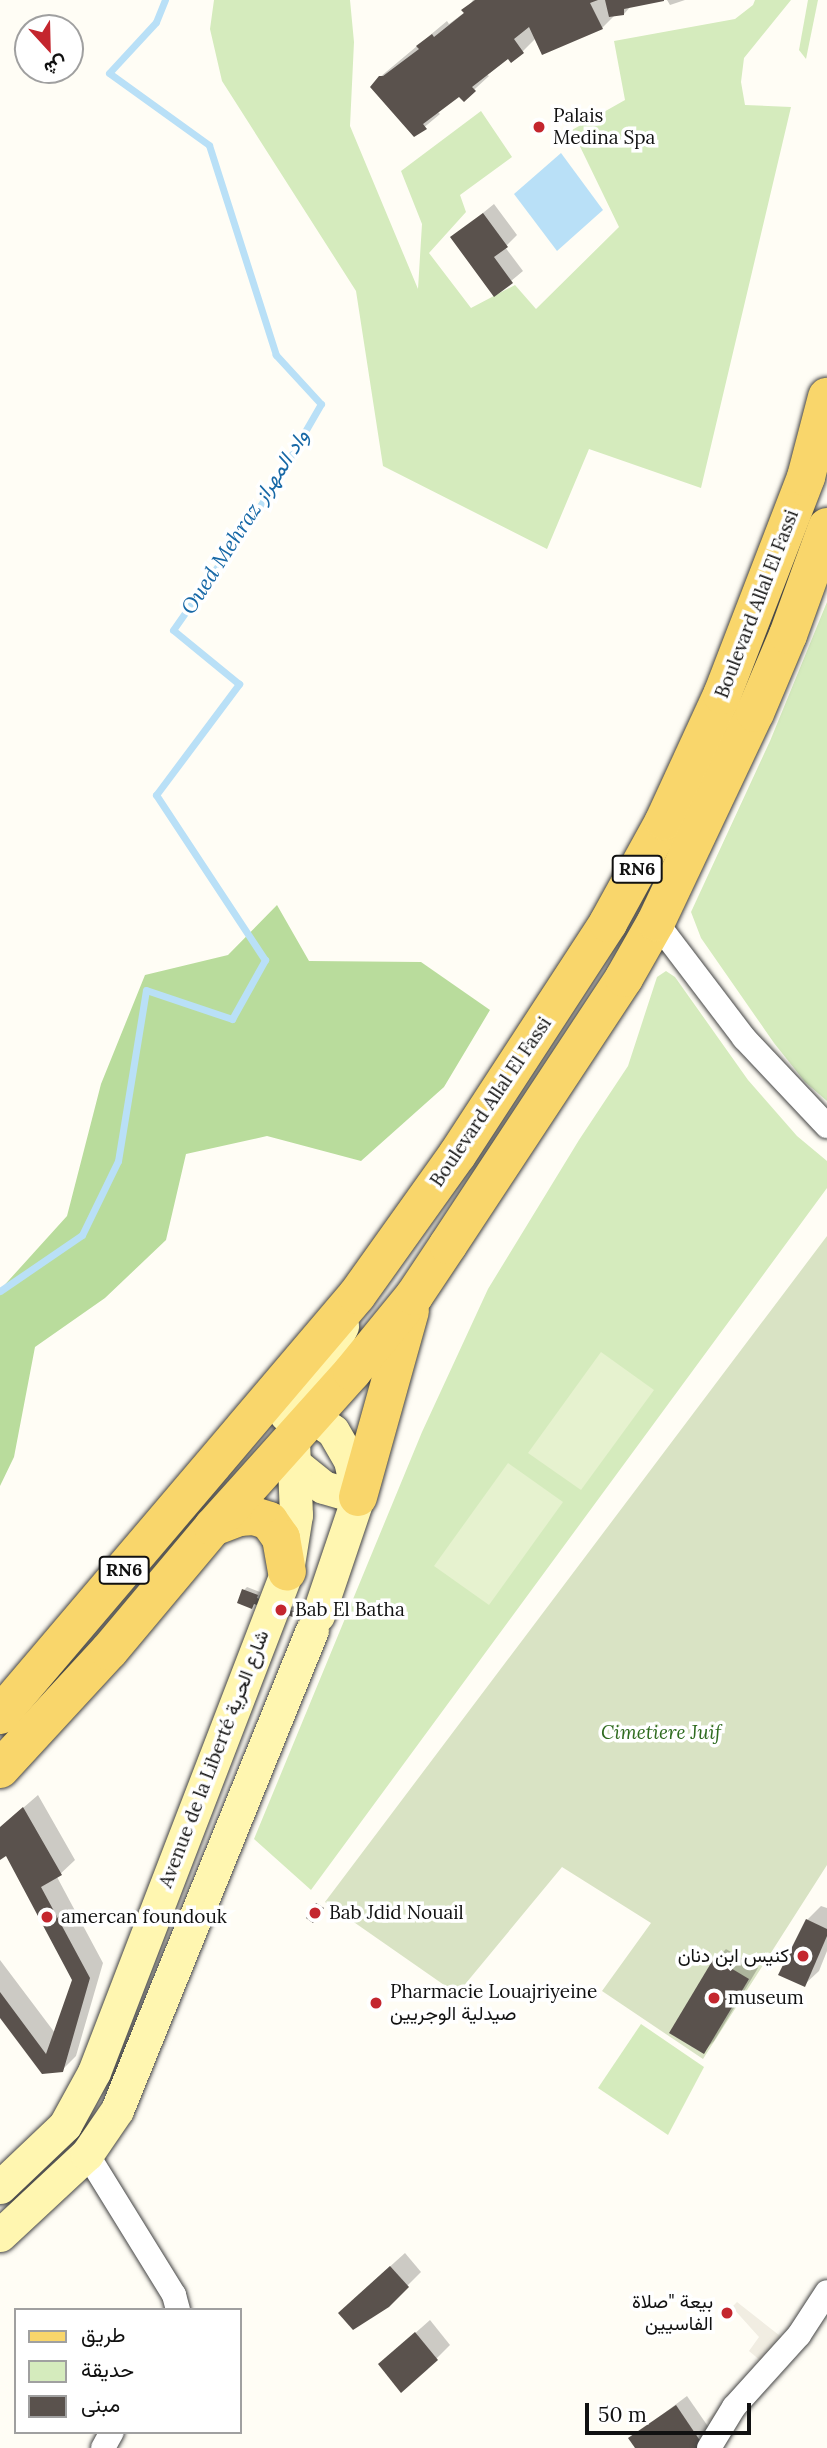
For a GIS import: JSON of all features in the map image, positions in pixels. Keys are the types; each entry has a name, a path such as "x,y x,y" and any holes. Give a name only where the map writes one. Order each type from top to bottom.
{"main road":[{"name":"Boulevard Allal El Fassi","path":"0,1715 357,1296 533,1041 608,923 664,821 722,695 806,477 827,397"},
{"name":"Boulevard Allal El Fassi","path":"0,1769 109,1651 213,1527 300,1433 414,1296 624,978 656,922 755,713 788,635 827,527"},
{"name":"Avenue de la Liberté شارع الحرية","path":"0,2187 60,2130 87,2087 287,1571 295,1527 300,1433 357,1296"},
{"path":"358,1497 414,1296"},
{"path":"246,1424 340,1439 349,1460 358,1497"},
{"path":"300,1433 323,1487 358,1497"},
{"name":"Avenue de la Liberté شارع الحرية","path":"0,2235 87,2154 124,2096 315,1623 358,1497"},
{"path":"213,1527 247,1516 268,1521 281,1538 287,1571"}],"street":[{"path":"656,922 744,1038 827,1126"},
{"path":"87,2154 174,2295 177,2308"},
{"path":"709,2448 734,2407 799,2335 827,2292"}],"green space":[{"path":"214,0 350,0 354,42 350,126 418,289 422,224 401,171 481,111 512,157 460,195 466,212 429,253 471,308 515,285 536,309 619,227 572,130 625,100 614,41 735,19 753,5 755,0 791,0 744,58 741,82 745,105 791,107 701,488 589,449 547,549 383,466 356,291 222,81 210,29"},
{"path":"808,0 818,0 806,59 799,50"},
{"path":"827,602 827,1101 805,1082 774,1043 701,938 691,912 770,741"},
{"path":"277,905 309,961 421,962 490,1010 444,1087 361,1161 267,1136 186,1154 166,1240 105,1298 35,1347 14,1457 0,1486 0,1290 67,1216 101,1084 145,975 228,955"},
{"path":"666,971 675,977 748,1080 797,1136 827,1161 827,1188 311,1890 254,1839 422,1432 488,1289 579,1140 628,1066 657,977"},
{"name":"Cimetiere Juif","path":"827,1236 827,1865 703,2059 602,1991 651,1923 562,1867 457,1994 325,1902"},
{"path":"601,1352 654,1390 581,1490 528,1453"},
{"path":"508,1463 563,1502 489,1605 434,1566"},
{"path":"641,2024 704,2067 668,2135 598,2088"}],"shaded area":[{"path":"737,2302 789,2343 720,2439 707,2420 762,2362 749,2351 759,2337 732,2307"}],"water":[{"path":"561,153 603,210 557,251 514,194"}],"building":[{"path":"475,0 598,0 590,3 603,29 542,55 529,27 514,39 524,53 511,63 508,59 472,87 476,91 464,102 459,97 423,124 427,129 414,137 370,87 379,76 383,76 419,49 416,46 432,34 434,37 464,13 461,10"},
{"path":"605,0 664,1 624,9 624,15 609,17"},
{"path":"483,213 508,247 494,257 513,283 494,297 450,237"},
{"path":"242,1589 258,1595 257,1598 307,1616 305,1621 254,1604 252,1609 237,1603"},
{"name":"amercan foundouk","path":"23,1807 62,1875 41,1887 90,1978 63,2072 42,2074 0,2018 0,1992 46,2054 72,1980 6,1856 0,1860 0,1827"},
{"name":"Bab Jdid Nouail","path":"316,1903 324,1908 313,1923 306,1918"},
{"name":"كنيس ابن دنان","path":"806,1919 827,1929 827,1936 805,1987 778,1975"},
{"name":"museum","path":"714,1958 749,1979 704,2054 669,2033"},
{"path":"390,2266 409,2287 389,2307 353,2330 338,2313"},
{"path":"415,2332 438,2360 401,2393 378,2364"},
{"path":"676,2405 705,2448 635,2448 628,2438"}],"waterway":[{"name":"Oued Mehraz واد المهراز","path":"0,1291 82,1235 118,1161 146,990 232,1019 265,960 156,795 239,684 173,630 273,487 321,404 276,355 209,145 109,73 156,22 165,0"}],"place":[{"name":"Palais Medina Spa","path":"539,127"},
{"name":"Bab El Batha","path":"281,1610"},
{"name":"Bab Jdid Nouail","path":"315,1913"},
{"name":"amercan foundouk","path":"47,1917"},
{"name":"كنيس ابن دنان","path":"803,1956"},
{"name":"museum","path":"714,1998"},
{"name":"Pharmacie Louajriyeine صيدلية الوجريين","path":"376,2003"},
{"name":"بيعة \"صلاة الفاسيين","path":"727,2313"}]}
